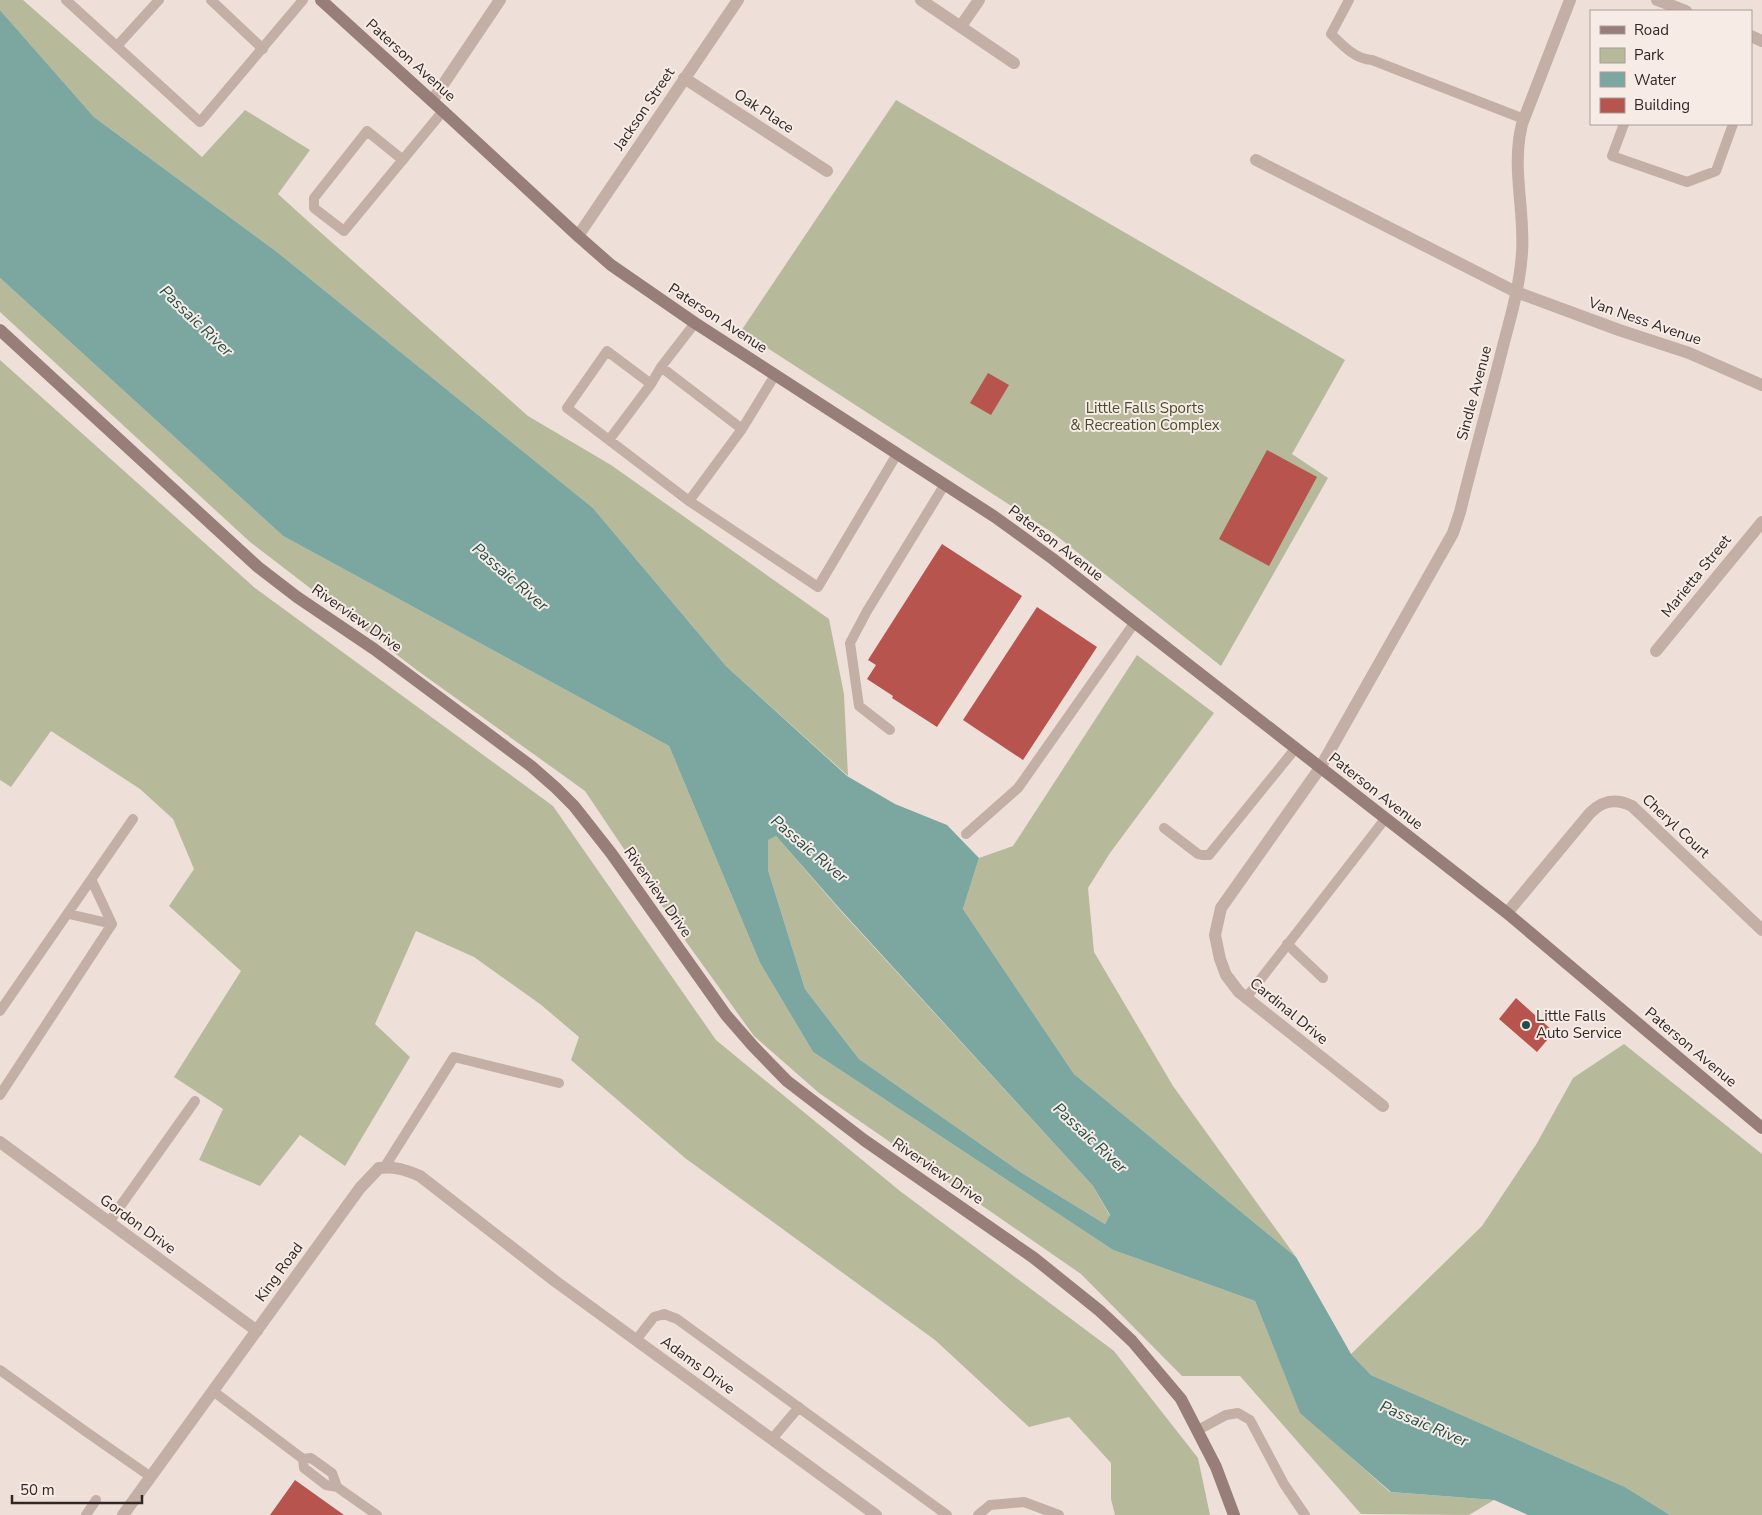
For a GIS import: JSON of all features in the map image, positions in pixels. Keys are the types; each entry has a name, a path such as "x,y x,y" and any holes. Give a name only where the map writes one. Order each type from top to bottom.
{"main road":[{"name":"Paterson Avenue","path":"321,0 611,265 695,323 995,517 1135,622 1507,913 1762,1128"},
{"name":"Riverview Drive","path":"0,330 258,566 296,597 374,649 531,766 556,788 574,806 611,854 726,1015 787,1081 864,1140 1034,1258 1100,1311 1132,1341 1181,1398 1216,1467 1234,1515"}],"street":[{"path":"432,101 500,0"},
{"name":"Jackson Street","path":"578,236 738,0"},
{"path":"921,0 1014,63"},
{"path":"961,26 978,0"},
{"name":"Sindle Avenue","path":"1320,768 1453,533 1460,512 1516,292 1522,252 1517,142 1570,0"},
{"path":"1657,0 1669,8"},
{"name":"Oak Place","path":"684,78 827,171"},
{"name":"Van Ness Avenue","path":"1256,160 1516,292 1619,330 1689,353 1762,385"},
{"name":"Marietta Street","path":"1656,651 1762,522"},
{"name":"Cardinal Drive","path":"1320,768 1221,908 1215,935 1220,959 1226,975 1239,992 1383,1106"},
{"name":"Cheryl Court","path":"1507,913 1590,812 1598,805 1615,801 1624,802 1632,806 1762,930"},
{"name":"Gordon Drive","path":"0,1142 257,1331"},
{"name":"King Road","path":"123,1515 360,1188 379,1168 384,1168"},
{"name":"Adams Drive","path":"384,1168 402,1169 420,1176 555,1281 876,1515"}],"lane":[{"path":"66,0 200,122 303,0"},
{"path":"117,46 159,0"},
{"path":"211,0 263,49"},
{"path":"1349,0 1331,34 1342,45 1363,59 1372,60 1524,119"},
{"path":"403,160 367,131 314,198 314,208 344,231 403,160 443,110"},
{"path":"1624,125 1612,156 1687,182 1716,171 1733,125"},
{"path":"609,440 695,323"},
{"path":"651,384 607,351 567,408 689,501 818,587 897,454"},
{"path":"661,367 742,429"},
{"path":"689,501 742,429 775,375"},
{"path":"890,730 859,706 850,643 867,611 944,484"},
{"path":"966,834 1018,788 1135,622"},
{"path":"1164,828 1198,854 1202,856 1209,855 1295,749"},
{"path":"0,1012 134,819"},
{"path":"1246,998 1385,819"},
{"path":"92,880 112,924"},
{"path":"69,914 112,924"},
{"path":"0,1095 112,924"},
{"path":"1287,944 1323,978"},
{"path":"384,1168 454,1058 560,1083"},
{"path":"109,1222 194,1101"},
{"path":"636,1340 654,1317 664,1314 677,1319 947,1515"},
{"path":"0,1370 151,1477"},
{"path":"213,1391 303,1459 304,1468 326,1485 336,1487 377,1515"},
{"path":"772,1439 799,1407"},
{"path":"1198,1430 1226,1415 1238,1412 1250,1420 1284,1484 1305,1515"},
{"path":"86,1515 96,1500"},
{"path":"978,1515 990,1505 1024,1502 1059,1515"}],"green space":[{"path":"0,0 23,0 202,157 245,110 310,150 278,194 310,223 528,416 611,465 829,619 844,694 848,776 726,666 593,508 277,252 94,117 0,10"},
{"name":"Little Falls Sports & Recreation Complex","path":"896,100 1345,360 1292,454 1328,478 1221,666 1053,533 741,331"},
{"path":"0,278 283,536 669,746 760,963 813,1052 1113,1250 1255,1301 1300,1412 1390,1492 1494,1500 1469,1515 1361,1514 1240,1376 1182,1376 1081,1274 819,1093 754,1036 687,943 585,791 418,671 250,542 0,312"},
{"path":"0,360 255,588 553,806 716,1040 900,1191 1114,1351 1198,1458 1210,1515 1115,1515 1111,1499 1111,1463 1069,1417 1029,1427 935,1340 685,1158 571,1060 579,1037 540,1004 474,957 416,931 375,1024 410,1057 345,1166 300,1135 260,1186 199,1160 223,1109 174,1077 241,971 169,906 194,869 173,819 140,789 51,731 11,787 0,780"},
{"path":"1137,655 1214,713 1110,853 1088,888 1094,952 1173,1086 1296,1257 1074,1074 963,909 979,858 1013,846"},
{"path":"776,836 839,909 1093,1186 1110,1216 1105,1224 1022,1173 859,1059 805,989 768,870 768,839"},
{"path":"1624,1044 1762,1154 1762,1515 1670,1515 1625,1487 1371,1375 1351,1354 1482,1226 1537,1143 1573,1078"}],"water":[{"name":"Passaic River","path":"0,10 94,117 277,252 593,508 726,666 847,776 895,804 947,825 979,858 963,909 1074,1074 1296,1257 1351,1354 1371,1375 1625,1487 1670,1515 1528,1515 1494,1500 1391,1492 1300,1413 1255,1301 1113,1250 813,1052 760,963 669,746 283,536 0,278","holes":["776,836 839,908 1093,1186 1110,1215 1105,1224 1022,1173 859,1059 805,989 768,870 768,840"]}],"building":[{"path":"988,373 1009,385 991,415 970,403"},
{"path":"1267,450 1317,477 1269,566 1219,539"},
{"path":"942,544 1022,596 937,727 892,698 893,696 867,679 876,665 868,660"},
{"path":"1037,607 1097,647 1023,760 963,720"},
{"name":"Little Falls Auto Service","path":"1516,998 1554,1032 1537,1052 1499,1019"},
{"path":"295,1480 344,1515 270,1515"}],"place":[{"name":"Little Falls Auto Service","path":"1526,1025"}]}
